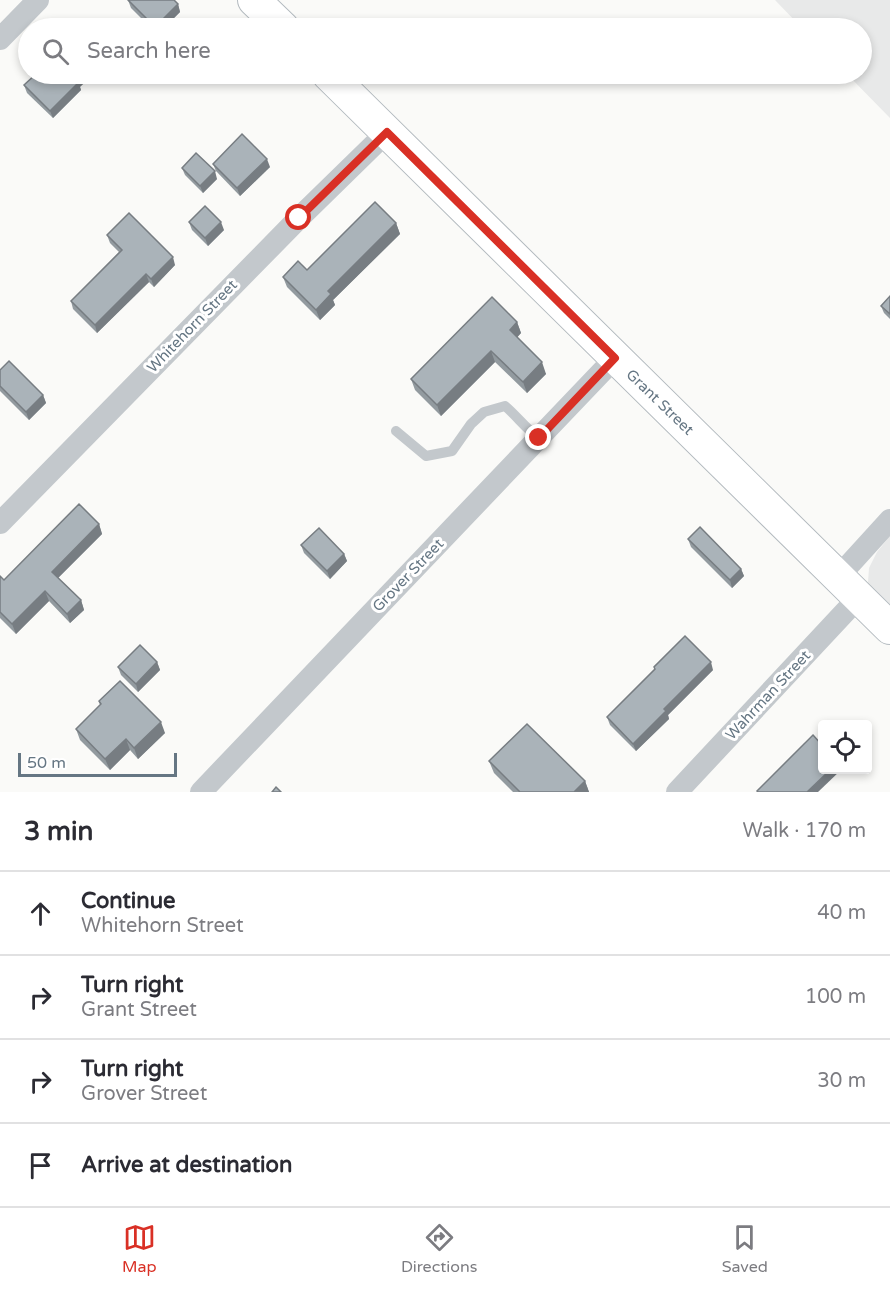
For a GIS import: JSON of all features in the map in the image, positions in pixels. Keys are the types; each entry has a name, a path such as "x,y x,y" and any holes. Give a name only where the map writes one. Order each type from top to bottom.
{"street":[{"path":"20,18 38,0"},
{"path":"254,0 273,18"},
{"path":"0,39 18,21"},
{"name":"Grant Street","path":"338,84 890,628"},
{"name":"Whitehorn Street","path":"0,523 290,226 387,132"},
{"name":"Grover Street","path":"201,792 615,358"},
{"name":"Wahrman Street","path":"677,792 849,587 890,520"}],"lane":[{"path":"396,431 426,456 452,451 471,424 484,412 506,406 528,430 539,438"}],"shaded area":[{"path":"775,0 890,0 890,118 857,84 872,84 872,18 792,18"},
{"path":"890,536 890,619 871,594 868,582 869,568 877,552"}],"building":[{"path":"128,0 174,0 178,4 164,18 146,18"},
{"path":"25,84 77,84 50,111"},
{"path":"242,134 267,159 237,188 213,164"},
{"path":"196,153 215,171 200,186 182,168"},
{"path":"375,202 396,223 328,291 331,294 316,310 283,277 298,261 307,270"},
{"path":"205,206 221,222 205,238 189,222"},
{"path":"129,213 173,257 151,279 146,274 95,325 71,301 122,250 107,235"},
{"path":"890,296 890,314 881,306"},
{"path":"492,297 517,322 510,330 542,362 523,382 491,351 437,405 411,379"},
{"path":"9,361 43,395 26,412 0,386 0,370"},
{"path":"79,504 99,524 52,572 81,600 67,614 45,591 12,624 0,612 0,576 4,580"},
{"path":"700,527 741,569 730,580 688,539"},
{"path":"319,528 344,554 327,571 301,545"},
{"path":"685,636 711,662 633,744 607,717"},
{"path":"140,645 157,662 136,684 118,667"},
{"path":"120,681 161,722 134,748 126,739 105,759 76,729 101,704 99,701"},
{"path":"527,724 585,781 574,792 520,792 489,761"},
{"path":"813,735 818,741 818,774 826,774 807,792 757,791"}],"route":[{"path":"299,218 387,132 615,358 539,438"}]}
